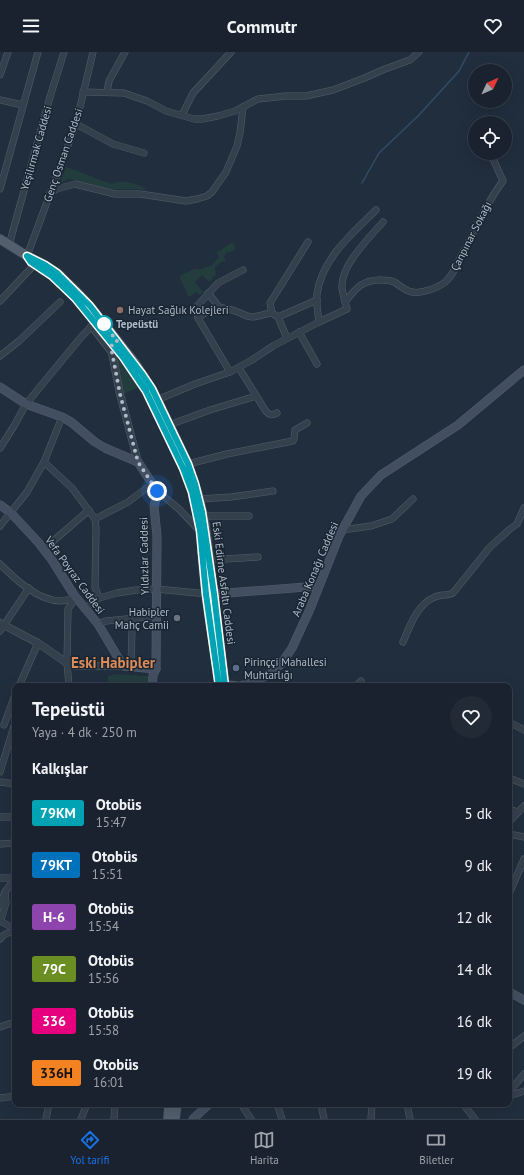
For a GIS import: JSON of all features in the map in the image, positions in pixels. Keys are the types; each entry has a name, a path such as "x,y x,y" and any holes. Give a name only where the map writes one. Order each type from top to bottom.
{"main road":[{"name":"Eski Edirne Asfaltı Caddesi","path":"0,239 57,273 85,300 96,322"},
{"name":"Eski Edirne Asfaltı Caddesi","path":"27,256 31,262 58,281 115,342 155,401 169,425 188,464 203,516 202,530 222,683"},
{"name":"Araba Konağı Caddesi","path":"251,683 275,670 285,659 297,639 342,530 361,496 381,475 458,425 523,372"},
{"path":"0,387 26,404 62,417 71,422 94,442 105,448 138,462 157,491"},
{"name":"Eski Edirne Asfaltı Caddesi","path":"155,401 188,480 202,530 209,560 210,594 216,667 221,683"},
{"name":"Yıldızlar Caddesi","path":"152,683 153,675 156,669 157,536 154,506 157,491"},
{"name":"Vefa Poyraz Caddesi","path":"0,505 10,513 44,549 76,597 98,624 127,667"},
{"path":"210,594 319,586"},
{"path":"127,667 156,669"},
{"path":"512,994 524,1000"},
{"path":"168,1119 169,1107"},
{"path":"175,1119 177,1107"},
{"path":"195,1118 206,1107"}],"street":[{"path":"0,75 8,52"},
{"path":"0,189 38,52"},
{"name":"Yeşilırmak Caddesi","path":"9,245 64,52"},
{"name":"Genç Osman Caddesi","path":"27,256 76,124 93,52"},
{"path":"107,92 109,81 125,52"},
{"path":"182,115 193,93 231,52"},
{"path":"83,92 124,93 147,101 166,111 194,119 202,119 235,111 258,99 286,96 306,96 333,90 410,60 420,52"},
{"path":"0,100 23,105"},
{"path":"50,193 57,189 75,184 114,194 140,194 186,201 207,196 212,192 226,172 237,146 243,107"},
{"path":"76,124 113,144 144,153"},
{"name":"Çanpınar Sokağı","path":"345,302 363,283 375,279 393,281 404,289 412,292 434,289 443,284 449,278 471,239 493,194 503,181 493,160"},
{"path":"318,322 317,296 324,271 330,260 342,245 376,210"},
{"path":"155,401 239,368 287,338 347,309 342,286 345,271 350,261 383,222"},
{"path":"287,338 278,317 272,313 270,303 308,242"},
{"path":"0,301 35,264"},
{"path":"230,372 198,318 196,308 218,282 243,270"},
{"path":"208,293 219,307"},
{"path":"278,317 317,300"},
{"path":"0,356 19,341 60,302"},
{"path":"198,318 213,308 219,307 228,308 245,316 253,317 272,313"},
{"path":"0,448 26,404 96,322 113,354"},
{"path":"299,332 317,364"},
{"path":"115,342 111,347 120,394 138,462"},
{"path":"239,368 268,415 278,414"},
{"path":"169,425 210,410 256,396"},
{"path":"0,526 27,492 44,462 62,417"},
{"path":"188,464 227,454 293,441 295,430 307,423"},
{"path":"44,462 72,488 96,519 95,587 99,598"},
{"path":"96,519 128,502 152,484"},
{"path":"157,491 202,530"},
{"path":"199,499 273,492"},
{"path":"342,530 371,526 392,519 413,499"},
{"path":"403,642 421,608 429,600 435,597 454,593 490,547 517,524 524,508"},
{"path":"44,549 89,510"},
{"path":"203,516 248,516"},
{"path":"209,560 258,557"},
{"path":"0,564 29,588 45,598 62,601 76,597"},
{"path":"0,631 2,624 29,588"},
{"path":"86,609 99,598 136,590 156,589 210,594"},
{"path":"69,683 67,663 68,609 76,597"},
{"path":"98,624 106,620 156,616"},
{"path":"2,624 38,643 67,663 76,666 127,667 132,627 131,618"},
{"path":"20,683 38,643"},
{"path":"12,702 2,725 12,726"},
{"path":"512,724 524,730"},
{"path":"0,772 12,733"},
{"path":"512,779 524,784"},
{"path":"0,782 12,784"},
{"path":"512,819 522,809 524,800"},
{"path":"0,816 12,817"},
{"path":"512,835 524,837"},
{"path":"0,844 12,843"},
{"path":"512,876 524,859"},
{"path":"0,878 12,878"},
{"path":"0,905 5,892 12,882"},
{"path":"5,892 6,903 1,919 2,922 12,927"},
{"path":"0,939 6,933 12,932"},
{"path":"0,1027 12,1023"},
{"path":"512,1046 524,1036"},
{"path":"512,1089 524,1074"},
{"path":"512,1094 524,1091"},
{"path":"0,1098 12,1096"},
{"path":"46,1119 48,1107"},
{"path":"81,1119 86,1107"},
{"path":"114,1119 115,1107"},
{"path":"243,1107 251,1119"},
{"path":"278,1107 282,1119"},
{"path":"322,1107 324,1119"},
{"path":"370,1119 372,1107"},
{"path":"408,1107 410,1119"},
{"path":"466,1107 475,1119"}],"green space":[{"path":"66,167 112,184 116,182 129,182 146,190 108,188 70,179 59,185"},
{"path":"232,242 235,250 226,253 224,257 226,260 215,267 216,275 212,277 213,278 209,282 202,275 195,282 203,292 200,295 196,292 190,297 188,296 179,276 196,268 198,270 212,265 219,257 217,252"},
{"path":"119,357 139,387 124,394 117,358"},
{"path":"115,674 148,676 147,683 108,683 108,676"}],"waterway":[{"path":"362,183 379,153 419,115 459,71 469,52"}],"bus line":[{"name":"79KM","path":"219,683 206,594 200,530 196,506 183,468 146,391 134,371 112,341 75,298 52,276 31,262 27,256 33,258 57,273 90,306 152,389 188,464 199,497 205,525 225,683"}],"place":[{"name":"Hayat Sağlık Kolejleri","path":"120,310"},
{"name":"Tepeüstü","path":"104,324"},
{"name":"Habipler Mahç Camii","path":"177,618"},
{"name":"Pirinççi Mahallesi Muhtarlığı","path":"236,668"}],"district":[{"name":"Eski Habipler","path":"113,663"}],"route":[{"path":"104,324 117,341 113,343 111,347 120,394 138,462 157,491"}]}
